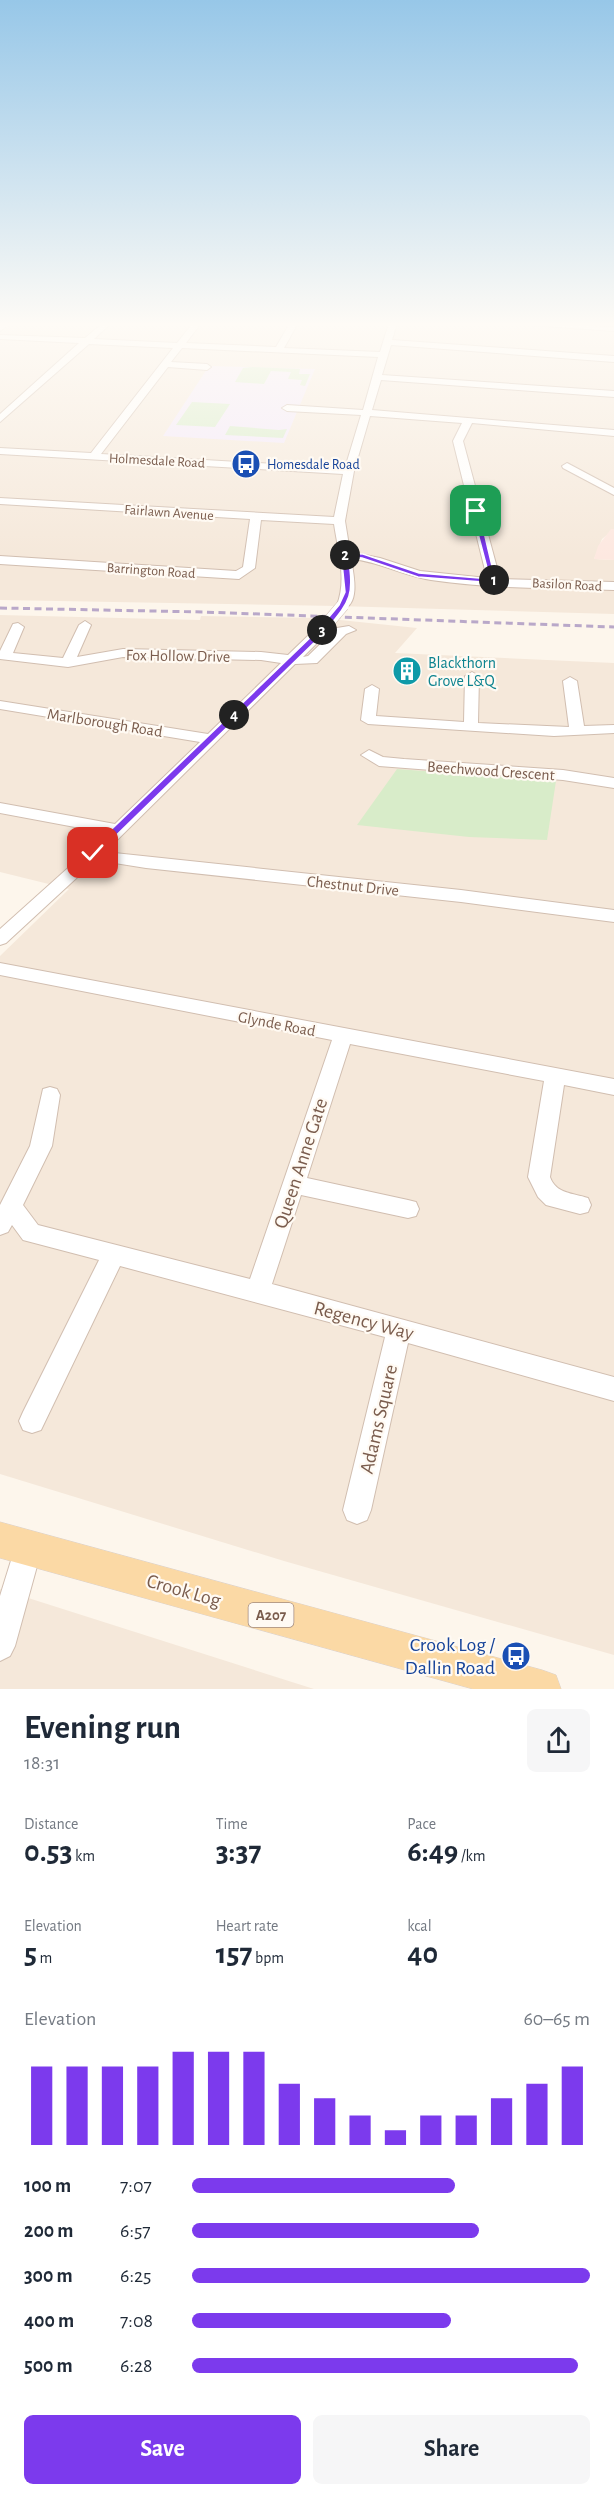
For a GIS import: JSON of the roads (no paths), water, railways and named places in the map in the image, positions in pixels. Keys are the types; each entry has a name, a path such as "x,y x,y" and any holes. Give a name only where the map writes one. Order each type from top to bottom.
{"main road":[{"name":"Crook Log","path":"14,1544 542,1689"}],"street":[{"path":"0,419 19,402"},
{"path":"93,457 136,402"},
{"path":"0,939 119,830 320,632 343,605 348,592 348,578 339,521 349,471 369,402"},
{"path":"287,408 614,434"},
{"path":"468,421 458,441 494,581"},
{"name":"Holmesdale Road","path":"0,451 349,471"},
{"path":"567,466 614,492"},
{"name":"Fairlawn Avenue","path":"0,501 256,518 339,521"},
{"name":"Barrington Road","path":"0,560 239,575 249,568 256,518"},
{"name":"Basilon Road","path":"344,555 363,556 418,575 614,586"},
{"path":"69,663 85,625"},
{"name":"Fox Hollow Drive","path":"18,627 3,655 69,663 123,653 261,656 289,661"},
{"path":"289,661 312,660 342,631 349,630"},
{"path":"471,727 472,676"},
{"path":"570,681 577,730"},
{"path":"372,689 368,720 554,732 614,729"},
{"name":"Marlborough Road","path":"0,705 211,739"},
{"name":"Beechwood Crescent","path":"369,755 379,760 404,764 563,776 614,783"},
{"path":"0,808 119,830"},
{"name":"Chestnut Drive","path":"93,853 102,857 146,863 461,896 614,916"},
{"name":"Glynde Road","path":"0,969 614,1087"},
{"name":"Queen Anne Gate","path":"258,1291 343,1036"},
{"path":"555,1076 539,1177 543,1190 554,1199 580,1205"},
{"path":"0,1225 41,1146 50,1095"},
{"path":"292,1184 408,1209"},
{"name":"Regency Way","path":"11,1206 31,1233 258,1291 614,1389"},
{"path":"32,1421 113,1255"},
{"name":"Adams Square","path":"357,1510 399,1329"},
{"path":"0,1646 14,1544"}],"railway":[{"path":"0,608 203,612 614,627"}],"place":[{"name":"Homesdale Road","path":"246,464"},
{"name":"Blackthorn Grove L&Q","path":"407,671"},
{"name":"Crook Log / Dallin Road","path":"516,1656"}]}
